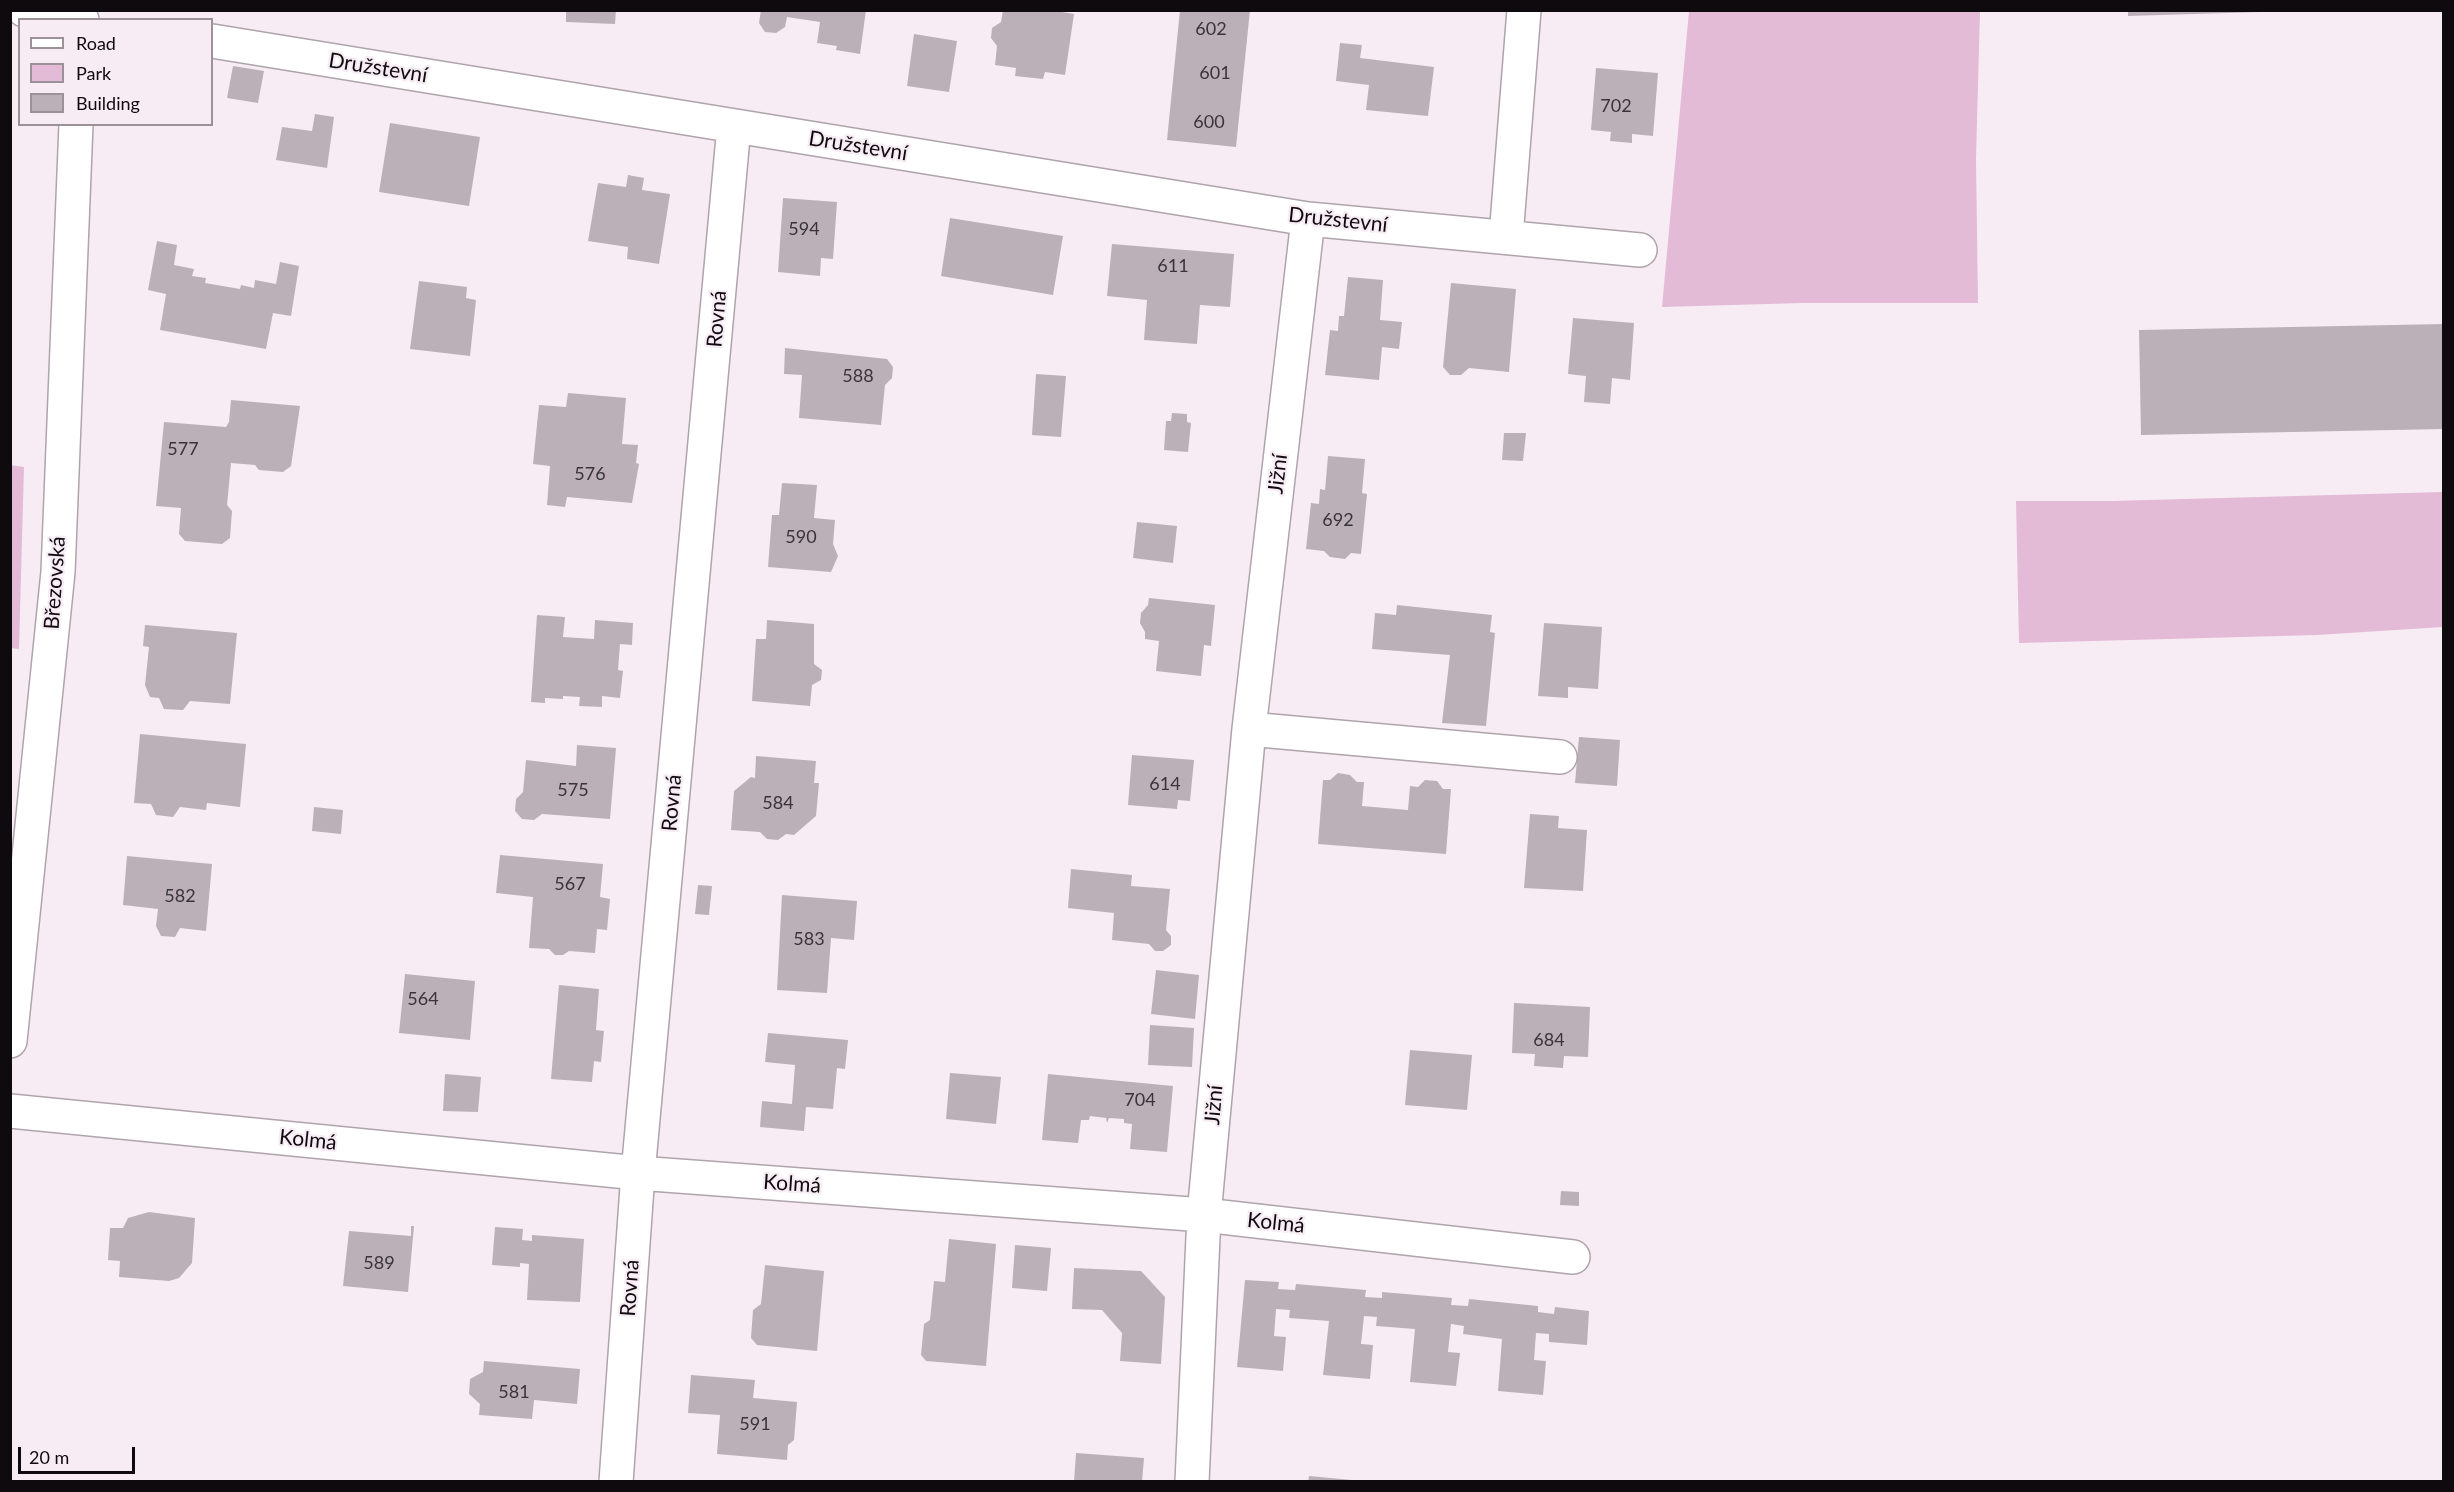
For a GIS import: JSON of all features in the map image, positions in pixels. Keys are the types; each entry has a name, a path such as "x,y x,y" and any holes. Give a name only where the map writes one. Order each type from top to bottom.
{"street":[{"path":"24,10 75,18"},
{"path":"1506,237 1524,10"},
{"name":"Družstevní","path":"213,41 1308,219 1641,250"},
{"name":"Březovská","path":"10,1041 58,572 76,126"},
{"name":"Rovná","path":"616,1482 638,1173 734,126"},
{"name":"Jižní","path":"1192,1482 1204,1215 1249,729 1308,219"},
{"path":"1249,729 1560,757"},
{"name":"Kolmá","path":"10,1111 638,1173 1204,1215 1573,1257"}],"green space":[{"path":"1689,11 1980,11 1976,159 1978,303 1802,303 1662,307"},
{"path":"10,465 24,467 19,649 10,648"},
{"path":"2443,492 2443,627 2317,635 2019,643 2016,501 2111,501"}],"building":[{"path":"566,10 616,10 615,24 566,22"},
{"path":"761,10 866,10 860,54 836,50 837,46 817,43 820,22 787,17 785,27 776,33 765,32 759,23"},
{"path":"1003,10 1050,10 1074,14 1065,75 1045,72 1043,79 1015,76 1016,68 995,65 997,46 991,38 992,28 1001,22"},
{"path":"1180,10 1250,10 1236,147 1167,140"},
{"path":"2128,10 2261,10 2261,12 2128,16"},
{"path":"914,34 957,41 949,92 907,86"},
{"path":"1340,43 1362,45 1360,58 1434,67 1428,116 1366,110 1369,85 1336,81"},
{"path":"233,66 264,71 258,103 227,98"},
{"path":"1596,68 1658,73 1653,136 1632,134 1632,143 1610,141 1611,132 1591,130"},
{"path":"315,114 334,117 327,168 276,160 282,127 312,131"},
{"path":"390,123 480,137 469,206 379,192"},
{"path":"628,175 644,178 642,190 670,194 659,264 627,259 628,247 588,241 598,183 626,187"},
{"path":"783,198 837,202 833,259 821,258 820,276 778,272"},
{"path":"950,218 1063,236 1053,295 941,276"},
{"path":"157,241 177,245 174,265 194,269 192,276 206,278 205,283 240,289 241,285 254,288 255,280 276,284 280,262 299,266 291,316 273,313 266,349 160,330 166,294 148,290"},
{"path":"1112,244 1234,254 1230,307 1200,305 1197,344 1144,340 1147,300 1107,296"},
{"path":"1348,277 1383,280 1380,320 1402,322 1399,349 1382,347 1379,380 1325,375 1330,330 1338,331 1339,316 1344,316"},
{"path":"419,281 467,287 466,298 476,300 470,356 410,349"},
{"path":"1451,283 1516,289 1509,372 1469,368 1461,375 1450,375 1443,367"},
{"path":"1573,318 1634,323 1630,380 1612,378 1610,404 1584,402 1586,376 1568,374"},
{"path":"2444,324 2444,429 2141,435 2139,330"},
{"path":"785,348 887,359 893,367 892,378 885,385 881,425 799,418 802,375 784,374"},
{"path":"1036,374 1066,376 1061,437 1032,435"},
{"path":"568,393 626,398 622,444 638,445 636,463 639,464 632,503 567,497 565,507 547,505 550,466 533,464 539,405 566,407"},
{"path":"231,400 300,406 291,466 283,472 259,470 255,465 231,463 227,505 232,511 230,538 222,544 185,541 179,534 181,508 156,506 164,422 226,427 229,422"},
{"path":"1172,413 1187,414 1187,422 1191,423 1188,452 1164,450 1166,421 1171,421"},
{"path":"1504,433 1526,433 1523,461 1502,460"},
{"path":"1328,456 1365,459 1362,493 1367,494 1361,554 1351,553 1345,559 1330,557 1324,551 1306,549 1311,503 1319,504 1320,489 1325,490"},
{"path":"782,483 817,485 814,518 835,520 833,544 838,556 831,572 768,567 772,515 779,515"},
{"path":"1137,522 1177,526 1173,563 1133,558"},
{"path":"1149,598 1215,605 1211,646 1204,645 1201,676 1156,671 1159,641 1145,639 1145,632 1140,623 1141,613 1148,605"},
{"path":"1397,605 1492,615 1490,632 1495,633 1486,726 1442,723 1450,655 1372,649 1375,613 1396,615"},
{"path":"537,615 565,617 563,637 594,639 595,620 633,623 632,645 620,644 618,670 623,671 620,698 602,696 602,707 579,706 580,697 563,696 563,699 545,698 545,703 531,702"},
{"path":"767,620 814,624 814,664 822,670 821,680 812,685 810,706 752,701 756,639 766,639"},
{"path":"1544,623 1602,627 1598,689 1568,687 1568,698 1538,696"},
{"path":"145,625 237,633 230,704 190,701 183,710 164,709 159,698 150,697 145,685 149,647 143,646"},
{"path":"140,734 246,744 240,807 207,803 206,810 180,807 173,817 156,815 151,804 134,803"},
{"path":"1579,737 1620,740 1617,786 1575,783"},
{"path":"577,745 616,748 610,819 542,814 534,820 522,819 515,811 516,799 523,792 526,760 576,766"},
{"path":"1132,755 1194,760 1190,801 1178,800 1177,809 1128,805"},
{"path":"756,756 816,761 814,783 819,783 816,816 794,835 786,834 778,840 767,839 760,832 731,830 734,791 751,777 755,778"},
{"path":"1338,773 1350,775 1357,782 1364,782 1362,806 1408,810 1410,786 1418,787 1425,780 1437,781 1443,789 1451,789 1446,854 1318,844 1323,780 1330,780"},
{"path":"314,807 343,810 341,834 312,831"},
{"path":"1530,814 1559,816 1558,828 1587,830 1583,891 1524,888"},
{"path":"500,855 603,864 600,897 610,899 607,930 597,929 595,953 569,951 563,955 555,955 549,949 529,948 533,897 496,893"},
{"path":"127,856 212,864 206,931 180,928 175,937 161,936 156,926 158,909 123,905"},
{"path":"1071,869 1132,875 1131,886 1170,889 1166,930 1171,936 1171,945 1163,951 1155,951 1149,944 1112,940 1114,913 1068,908"},
{"path":"698,885 712,886 709,915 695,914"},
{"path":"782,895 857,901 854,940 831,938 827,993 777,990"},
{"path":"1156,970 1199,975 1195,1019 1151,1014"},
{"path":"405,974 475,981 470,1040 399,1033"},
{"path":"559,985 599,989 596,1030 604,1031 601,1062 594,1061 592,1082 551,1079"},
{"path":"1514,1003 1590,1007 1588,1057 1564,1056 1563,1068 1534,1066 1535,1054 1512,1053"},
{"path":"1150,1025 1194,1028 1192,1067 1148,1065"},
{"path":"768,1033 848,1040 845,1069 837,1068 833,1109 806,1107 804,1131 760,1127 762,1101 792,1104 795,1065 765,1062"},
{"path":"1410,1050 1472,1055 1467,1110 1405,1105"},
{"path":"950,1073 1001,1077 996,1124 946,1119"},
{"path":"445,1074 481,1077 478,1112 443,1111"},
{"path":"1048,1074 1173,1086 1167,1152 1130,1149 1132,1124 1124,1123 1124,1119 1109,1118 1107,1123 1106,1118 1090,1116 1089,1120 1081,1120 1078,1143 1042,1140"},
{"path":"1561,1191 1579,1192 1579,1206 1560,1205"},
{"path":"149,1212 195,1218 192,1263 179,1278 169,1281 119,1277 120,1261 108,1260 110,1228 123,1228 128,1218"},
{"path":"411,1226 414,1226 408,1292 343,1286 349,1231 411,1236"},
{"path":"495,1227 523,1229 522,1240 532,1241 532,1235 584,1239 580,1302 527,1300 529,1264 520,1263 520,1267 492,1265"},
{"path":"949,1239 996,1244 986,1366 926,1361 921,1355 924,1324 930,1320 934,1281 945,1282"},
{"path":"1015,1245 1051,1248 1047,1291 1012,1288"},
{"path":"765,1265 824,1271 817,1351 757,1345 751,1338 753,1310 761,1304"},
{"path":"1074,1268 1141,1271 1165,1297 1161,1364 1120,1361 1122,1333 1102,1310 1072,1309"},
{"path":"1245,1280 1279,1282 1278,1289 1295,1290 1296,1284 1366,1290 1365,1297 1382,1298 1382,1292 1452,1298 1451,1305 1468,1306 1469,1299 1538,1306 1538,1312 1554,1314 1555,1307 1589,1311 1587,1345 1549,1342 1549,1334 1536,1333 1534,1360 1546,1361 1543,1395 1498,1391 1502,1339 1463,1334 1464,1326 1451,1324 1448,1352 1460,1353 1456,1386 1410,1382 1415,1329 1376,1326 1377,1317 1364,1316 1361,1344 1373,1345 1370,1379 1323,1375 1329,1321 1289,1318 1290,1310 1276,1309 1274,1336 1286,1337 1283,1371 1237,1367"},
{"path":"484,1361 580,1369 577,1404 534,1400 532,1419 479,1415 480,1404 469,1394 470,1379 483,1372"},
{"path":"691,1375 755,1380 753,1398 797,1402 794,1440 788,1445 787,1460 717,1454 720,1415 688,1413"},
{"path":"1076,1453 1144,1458 1142,1482 1074,1482"},
{"path":"1309,1476 1352,1480 1352,1482 1308,1482"}]}
